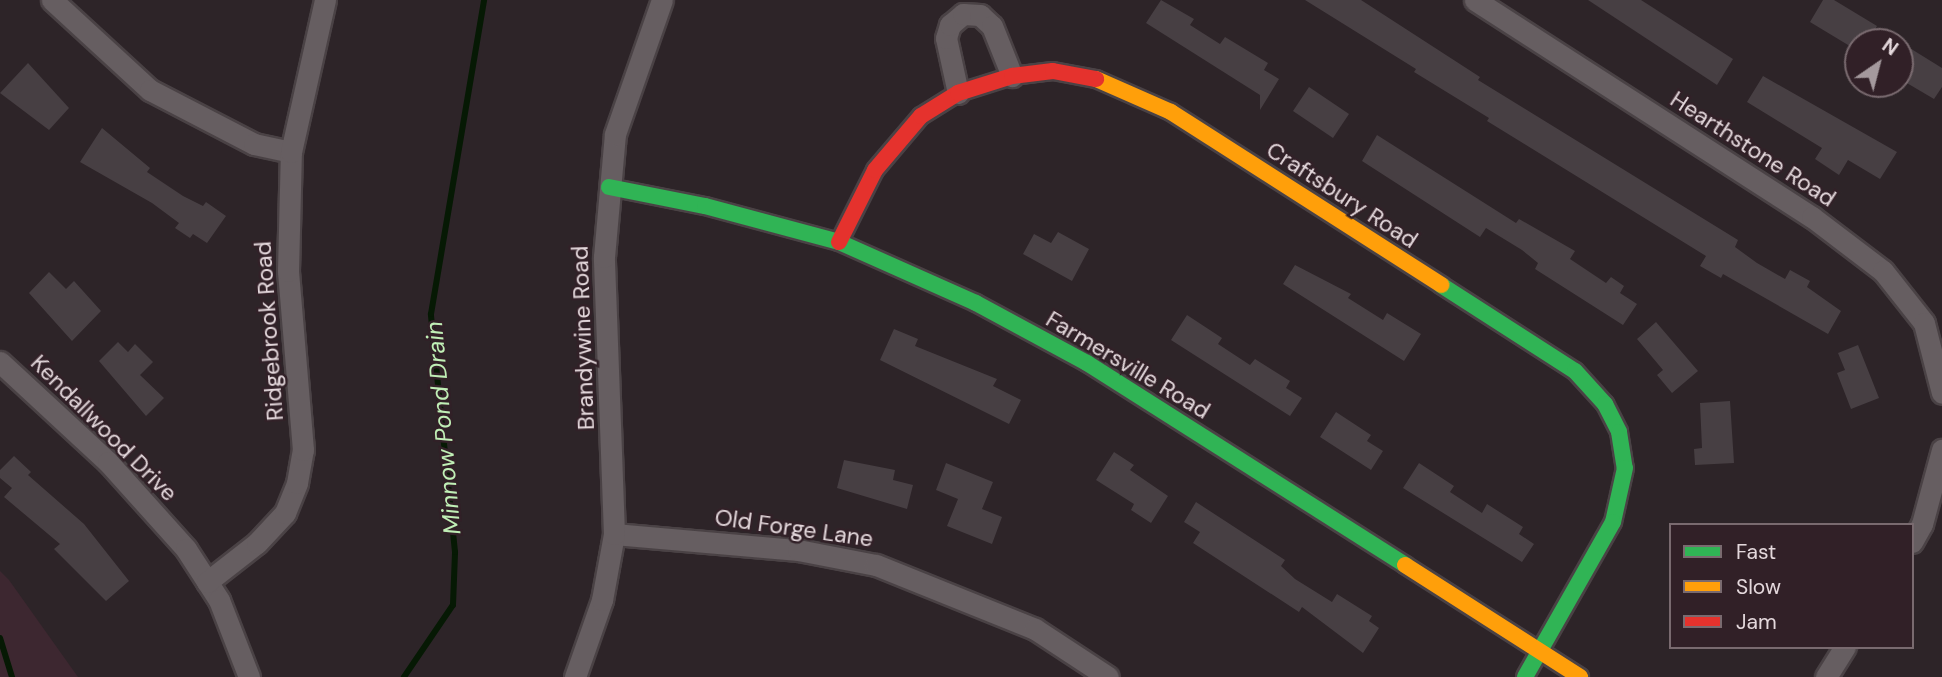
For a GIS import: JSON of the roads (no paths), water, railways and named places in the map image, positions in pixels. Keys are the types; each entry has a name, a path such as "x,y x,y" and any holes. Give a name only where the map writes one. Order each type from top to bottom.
{"street":[{"path":"52,0 150,90 254,144 291,152"},
{"name":"Ridgebrook Road","path":"208,582 257,543 285,513 297,483 303,450 288,271 291,152 325,0"},
{"name":"Brandywine Road","path":"575,677 602,600 614,534 604,271 615,134 662,0"},
{"name":"Hearthstone Road","path":"1475,0 1812,217 1883,271 1924,323 1942,393"},
{"path":"958,93 946,38 950,25 963,14 980,15 992,26 1012,76"},
{"name":"Craftsbury Road","path":"839,242 875,170 900,137 921,116 958,93 1012,76 1053,71 1104,81 1171,112 1591,384 1619,432 1625,468 1614,522 1541,652"},
{"name":"Farmersville Road","path":"609,187 705,206 839,242 976,303 1075,356 1580,677"},
{"name":"Kendallwood Drive","path":"0,362 108,462 186,549 219,600 249,677"},
{"path":"1914,539 1923,524 1942,450"},
{"name":"Old Forge Lane","path":"614,534 798,550 876,565 974,601 1035,629 1108,677"},
{"path":"1826,677 1844,649"},
{"path":"1525,677 1541,652"}],"waterway":[{"name":"Minnow Pond Drain","path":"404,677 453,605 455,552 431,314 484,0"},
{"name":"Minnow Pond Drain","path":"0,638 12,677"}]}
